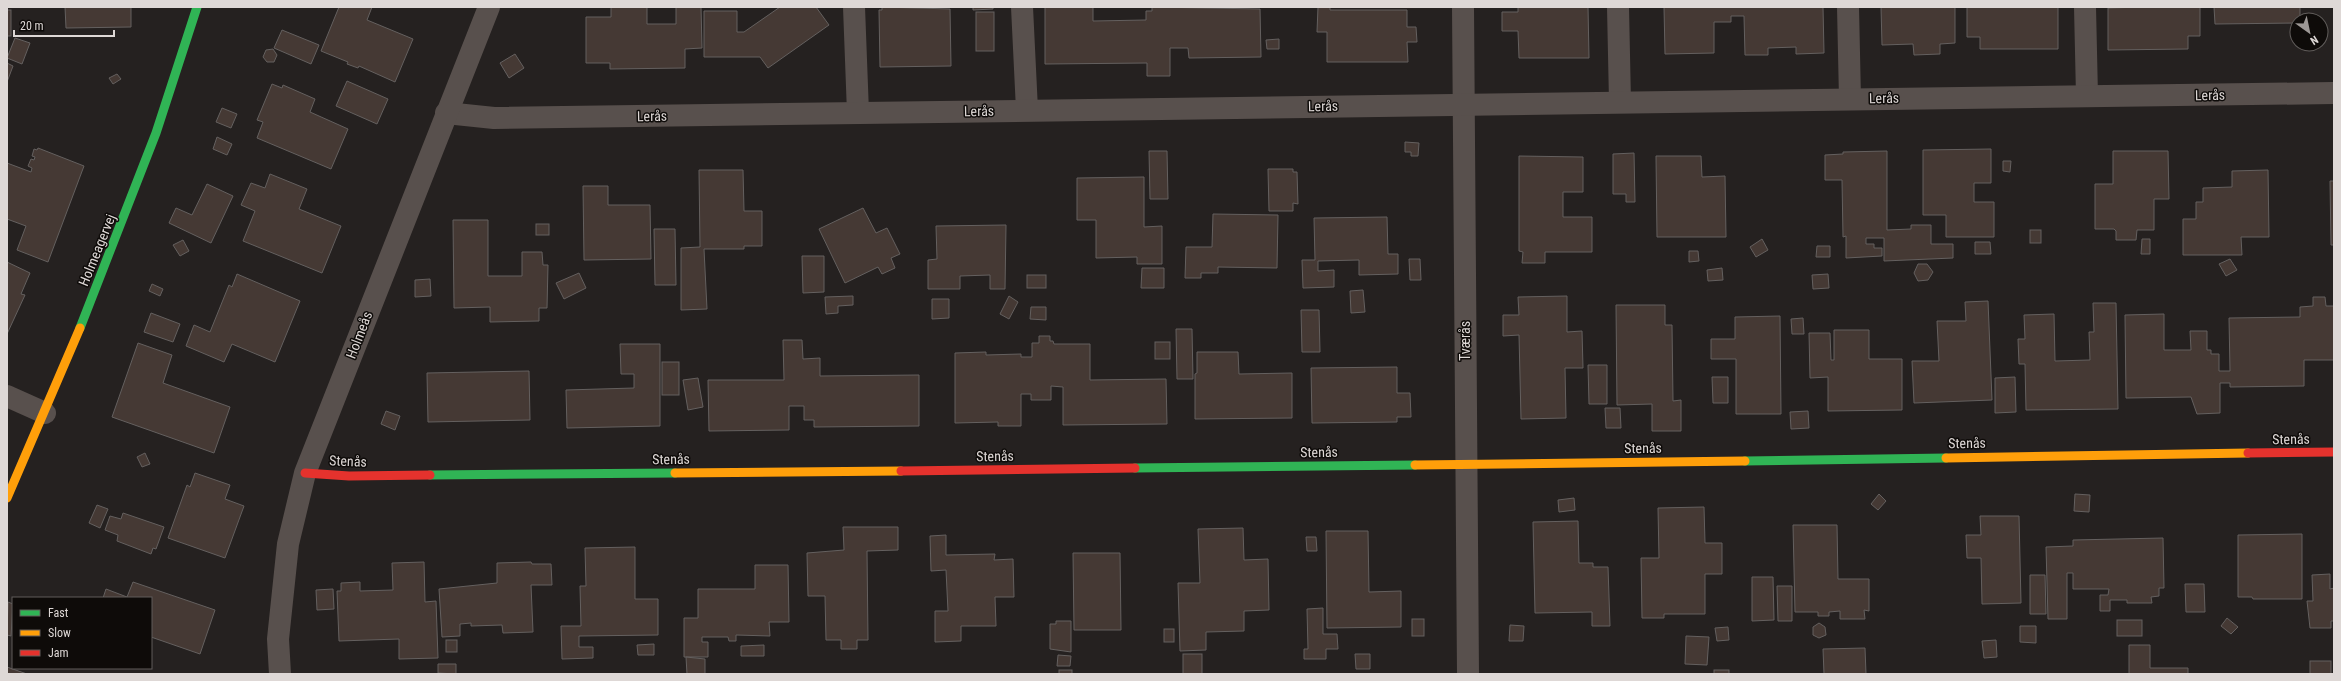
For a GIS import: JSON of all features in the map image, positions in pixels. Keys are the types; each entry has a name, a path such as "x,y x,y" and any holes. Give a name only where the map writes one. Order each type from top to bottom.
{"street":[{"name":"Holmeagervej","path":"7,498 45,413 126,217 180,62 197,7"},
{"name":"Holmeås","path":"280,674 278,638 288,544 304,473 489,7"},
{"path":"854,7 858,113"},
{"path":"1022,7 1027,110"},
{"name":"Tværås","path":"1463,7 1465,104 1465,465 1468,674"},
{"path":"1618,7 1620,102"},
{"name":"Lerås","path":"1848,7 1850,99"},
{"path":"2085,7 2087,96"},
{"name":"Lerås","path":"446,113 494,118 2334,93"},
{"path":"7,396 45,413"},
{"name":"Stenås","path":"304,473 349,476 1465,465 2334,452"}],"building":[{"path":"65,7 131,7 131,27 66,28"},
{"path":"339,7 372,7 367,20 413,39 395,82 359,66 358,68 347,64 348,62 321,51"},
{"path":"611,7 647,7 647,24 676,24 676,7 701,7 702,48 685,49 685,68 610,69 610,63 586,63 586,17 611,17"},
{"path":"780,7 816,7 829,25 768,68 760,57 704,57 704,11 737,11 737,32 744,32"},
{"path":"882,7 950,9 951,66 880,67 879,10 882,10"},
{"path":"973,7 993,7 993,9 973,10"},
{"path":"1045,7 1093,7 1093,21 1146,20 1146,11 1152,11 1152,7 1260,9 1261,57 1189,58 1188,48 1170,48 1170,76 1147,76 1147,63 1045,64"},
{"path":"1318,7 1330,7 1330,10 1407,10 1407,27 1416,27 1417,42 1407,42 1408,62 1327,62 1327,32 1317,32"},
{"path":"1518,7 1588,7 1589,58 1519,58 1518,31 1502,31 1502,12 1518,12"},
{"path":"1664,7 1823,7 1824,53 1796,54 1796,47 1768,48 1768,55 1745,55 1744,16 1731,16 1731,22 1714,22 1714,53 1665,54"},
{"path":"1881,7 1955,7 1955,43 1940,44 1940,54 1914,55 1913,44 1882,45"},
{"path":"1967,7 2058,7 2058,49 1980,49 1980,37 1967,37"},
{"path":"2200,7 2200,36 2188,36 2188,49 2108,50 2108,8"},
{"path":"2214,7 2300,7 2300,12 2289,12 2289,23 2215,24"},
{"path":"7,10 11,10 11,36 7,36"},
{"path":"976,12 994,12 994,51 976,51"},
{"path":"282,30 319,45 311,64 274,48"},
{"path":"15,38 30,43 22,64 7,58"},
{"path":"1279,39 1279,49 1267,49 1266,40"},
{"path":"273,49 277,55 274,62 267,62 263,57 266,50"},
{"path":"515,54 524,68 509,78 500,63"},
{"path":"7,63 13,66 7,82"},
{"path":"117,74 121,79 113,84 109,78"},
{"path":"347,81 388,99 377,124 336,106"},
{"path":"272,84 282,88 283,85 315,99 310,112 348,129 331,169 257,138 263,122 257,120"},
{"path":"222,108 237,114 231,128 216,122"},
{"path":"217,137 232,144 227,155 213,149"},
{"path":"1405,142 1419,143 1418,156 1411,156 1411,152 1405,152"},
{"path":"38,148 84,166 48,262 17,250 26,226 7,219 7,163 31,172 32,168 28,166 31,159 34,160 35,157 32,156 34,149 37,150"},
{"path":"1991,149 1991,183 1974,183 1974,202 1994,202 1994,237 1946,237 1946,215 1923,215 1923,150"},
{"path":"1149,151 1167,151 1168,199 1150,199"},
{"path":"1887,151 1887,230 1911,229 1911,225 1931,225 1931,244 1953,244 1953,258 1884,261 1884,238 1866,238 1866,244 1874,244 1874,248 1882,248 1882,256 1846,258 1846,236 1843,237 1842,180 1825,180 1825,155 1843,154 1843,152"},
{"path":"2113,151 2168,151 2169,199 2154,199 2154,230 2137,230 2136,240 2116,240 2116,231 2114,229 2095,229 2095,184 2113,184"},
{"path":"1634,153 1635,202 1626,202 1626,194 1613,194 1613,154"},
{"path":"1519,156 1583,157 1583,192 1563,192 1563,217 1592,217 1592,252 1545,252 1545,263 1522,263 1523,252 1519,251"},
{"path":"1656,156 1701,156 1702,177 1725,176 1726,237 1657,237"},
{"path":"2003,161 2011,161 2010,172 2003,171"},
{"path":"1268,169 1293,169 1293,172 1297,172 1298,204 1293,203 1293,211 1269,211"},
{"path":"699,170 743,170 744,211 762,211 762,246 744,246 744,249 704,249 707,309 681,310 681,248 700,247"},
{"path":"2268,170 2269,237 2241,237 2242,255 2183,255 2183,219 2196,219 2196,202 2203,202 2203,188 2232,187 2232,171"},
{"path":"270,174 307,189 299,209 341,226 322,273 243,241 255,211 241,205 251,183 265,188"},
{"path":"1144,177 1144,227 1162,226 1162,264 1137,264 1137,257 1096,258 1096,220 1077,220 1077,178"},
{"path":"2330,181 2334,181 2334,245 2331,245"},
{"path":"207,184 233,196 211,243 169,223 176,208 192,215"},
{"path":"583,186 608,186 608,205 650,205 651,259 584,260"},
{"path":"863,208 876,233 887,228 900,254 891,258 895,268 882,274 878,267 845,283 819,229"},
{"path":"1213,214 1278,215 1277,268 1218,267 1218,273 1201,273 1201,278 1185,278 1186,247 1212,247"},
{"path":"1387,217 1388,254 1398,254 1398,274 1359,275 1359,260 1318,261 1318,271 1334,270 1334,287 1303,288 1302,260 1315,260 1314,218"},
{"path":"453,220 488,220 488,276 522,276 522,252 542,252 543,265 548,265 547,308 539,308 539,321 490,322 490,307 454,308"},
{"path":"536,224 549,224 549,235 536,235"},
{"path":"1006,225 1005,289 990,289 990,275 960,276 960,289 928,289 928,260 937,259 936,226"},
{"path":"654,229 675,229 676,285 655,285"},
{"path":"2030,230 2041,230 2041,243 2030,243"},
{"path":"1762,239 1768,250 1756,257 1750,247"},
{"path":"2142,239 2150,239 2150,254 2141,254"},
{"path":"183,240 189,251 180,256 173,245"},
{"path":"1975,242 1990,242 1991,254 1975,254"},
{"path":"1817,246 1830,246 1830,257 1816,257"},
{"path":"1689,251 1698,251 1699,261 1689,262"},
{"path":"802,256 824,256 824,292 803,293"},
{"path":"1409,259 1420,259 1421,280 1410,280"},
{"path":"2230,259 2237,270 2226,276 2219,264"},
{"path":"7,262 30,273 21,294 25,295 7,334"},
{"path":"1918,264 1927,264 1933,272 1928,280 1918,281 1914,273"},
{"path":"1142,268 1164,268 1164,288 1141,288"},
{"path":"1722,268 1723,280 1708,281 1707,270"},
{"path":"579,273 586,288 564,299 556,283"},
{"path":"237,274 300,301 275,362 232,344 224,362 186,346 194,325 210,332 229,285 232,287"},
{"path":"1828,274 1829,288 1813,289 1812,275"},
{"path":"1027,275 1046,275 1046,288 1027,288"},
{"path":"430,279 431,296 415,297 415,280"},
{"path":"152,284 163,289 160,296 149,291"},
{"path":"1363,290 1365,312 1351,313 1350,291"},
{"path":"853,296 853,305 838,306 838,313 826,314 825,297"},
{"path":"1009,296 1018,302 1009,319 1000,314"},
{"path":"1567,296 1567,332 1582,331 1583,368 1565,368 1566,418 1521,419 1519,335 1503,336 1503,315 1519,315 1518,297"},
{"path":"2313,297 2325,297 2326,306 2334,306 2334,360 2304,360 2304,386 2230,387 2230,383 2220,383 2220,413 2197,414 2191,397 2126,398 2125,315 2164,314 2164,350 2191,350 2190,331 2207,331 2207,350 2211,350 2211,354 2219,354 2219,371 2230,371 2229,318 2300,317 2300,307 2313,306"},
{"path":"932,299 949,299 949,318 932,319"},
{"path":"1988,301 1992,400 1914,403 1912,361 1939,361 1937,321 1966,321 1965,302"},
{"path":"2093,303 2116,303 2118,409 2026,410 2025,364 2019,364 2018,339 2025,339 2024,315 2054,314 2055,361 2090,360 2089,332 2094,332"},
{"path":"1616,305 1665,305 1665,325 1672,325 1673,401 1681,400 1681,431 1652,431 1652,404 1617,405"},
{"path":"1031,307 1046,307 1046,320 1030,319"},
{"path":"1301,310 1319,310 1320,352 1302,352"},
{"path":"151,313 180,324 173,342 144,332"},
{"path":"1780,316 1781,414 1736,414 1736,359 1711,359 1711,339 1735,339 1735,317"},
{"path":"1803,318 1804,334 1792,334 1791,319"},
{"path":"1176,329 1192,329 1193,379 1177,379"},
{"path":"1834,330 1869,330 1869,359 1902,359 1902,410 1828,411 1828,377 1810,378 1809,333 1830,333 1831,360 1834,360"},
{"path":"1039,336 1050,336 1050,341 1053,341 1054,344 1090,344 1090,380 1166,379 1167,424 1063,425 1063,387 1051,386 1051,400 1031,400 1031,394 1021,394 1021,426 998,426 998,422 955,423 955,353 986,352 986,355 1021,354 1021,357 1032,357 1032,343 1039,343"},
{"path":"783,340 802,340 803,359 820,358 820,376 919,375 919,426 814,427 814,420 804,420 804,406 789,406 789,430 709,431 708,380 784,380"},
{"path":"1155,342 1170,342 1170,359 1155,359"},
{"path":"138,343 172,355 163,383 230,407 214,453 112,417"},
{"path":"620,344 660,344 660,426 567,428 566,390 634,388 634,374 621,374"},
{"path":"1197,352 1238,352 1239,374 1292,373 1292,418 1195,419 1195,374 1197,373"},
{"path":"662,362 679,362 679,395 662,395"},
{"path":"1588,365 1607,365 1607,404 1589,404"},
{"path":"1397,367 1397,393 1410,393 1411,417 1397,417 1397,422 1312,423 1311,368"},
{"path":"529,371 530,420 428,422 427,373"},
{"path":"1712,377 1728,377 1728,403 1713,403"},
{"path":"2015,377 2016,412 1995,413 1995,378"},
{"path":"698,378 703,407 688,410 683,380"},
{"path":"1605,408 1620,408 1621,428 1606,428"},
{"path":"386,411 400,416 395,430 381,424"},
{"path":"1808,411 1809,428 1791,429 1790,412"},
{"path":"145,453 150,464 142,467 137,457"},
{"path":"195,473 230,485 225,499 244,506 225,558 168,538 187,485 190,487"},
{"path":"1879,494 1886,501 1878,510 1871,504"},
{"path":"2075,494 2090,495 2089,512 2074,511"},
{"path":"1574,498 1575,510 1559,512 1558,500"},
{"path":"97,505 108,509 100,528 89,523"},
{"path":"1704,507 1705,543 1722,543 1722,574 1705,574 1705,614 1664,614 1664,618 1642,618 1641,558 1659,558 1658,508"},
{"path":"123,513 164,527 156,549 153,548 151,554 117,541 118,535 105,530 110,516 121,519"},
{"path":"1980,516 2019,516 2021,603 1982,604 1981,558 1967,558 1966,535 1981,535"},
{"path":"1578,521 1579,563 1593,563 1593,567 1608,567 1610,626 1592,626 1592,612 1535,613 1533,522"},
{"path":"1793,525 1837,525 1838,579 1869,579 1869,611 1864,610 1865,619 1840,619 1840,611 1829,612 1829,616 1818,616 1818,612 1795,612"},
{"path":"843,527 898,527 898,550 867,551 868,640 857,640 857,649 841,649 841,640 826,640 825,596 808,596 807,553 844,550"},
{"path":"1243,528 1244,560 1268,559 1269,610 1244,611 1244,631 1206,632 1206,650 1180,651 1178,583 1200,583 1198,529"},
{"path":"1326,531 1368,531 1369,592 1401,591 1401,627 1327,628"},
{"path":"2302,534 2302,599 2253,599 2252,597 2238,597 2238,535"},
{"path":"946,535 946,555 995,554 994,560 1013,559 1014,597 995,597 996,626 961,626 961,641 935,642 935,611 948,611 946,570 931,571 930,536"},
{"path":"1306,537 1316,537 1317,551 1307,551"},
{"path":"2163,538 2164,588 2159,588 2159,596 2151,597 2152,603 2127,603 2127,600 2110,600 2110,611 2100,611 2100,595 2108,595 2109,589 2073,589 2073,573 2067,573 2067,619 2048,619 2046,547 2073,546 2073,540"},
{"path":"635,547 635,599 658,599 658,635 579,636 579,647 593,647 593,658 562,659 561,626 581,626 580,586 586,586 585,548"},
{"path":"1073,553 1120,553 1121,630 1074,630"},
{"path":"424,562 425,602 436,601 438,658 399,659 399,639 339,641 337,591 341,591 341,583 360,582 360,591 393,590 392,563"},
{"path":"531,562 532,564 551,564 552,585 531,585 533,632 503,633 502,625 471,626 471,623 460,624 460,636 442,637 439,589 497,583 497,563"},
{"path":"755,565 788,565 789,622 769,622 770,636 736,635 736,641 729,641 728,637 702,637 702,642 708,642 708,657 684,657 684,618 698,618 698,589 755,589"},
{"path":"2330,574 2330,589 2334,588 2334,621 2331,621 2331,628 2310,628 2307,601 2313,601 2312,575"},
{"path":"2030,575 2045,575 2046,614 2030,614"},
{"path":"1752,577 1773,577 1774,620 1752,621"},
{"path":"133,582 215,610 200,654 152,637 152,597 127,597"},
{"path":"2185,584 2204,584 2205,612 2186,612"},
{"path":"1777,586 1792,586 1792,621 1778,621"},
{"path":"106,589 127,597 103,597"},
{"path":"333,589 334,609 317,610 316,590"},
{"path":"8,602 12,604 12,620 11,636 7,635"},
{"path":"1323,608 1323,634 1337,634 1338,649 1326,649 1326,659 1304,659 1304,649 1308,649 1307,609"},
{"path":"2227,618 2238,627 2231,634 2221,626"},
{"path":"1412,619 1424,619 1424,636 1412,636"},
{"path":"2117,620 2142,620 2142,636 2117,636"},
{"path":"1056,621 1071,621 1071,652 1050,649 1050,624 1056,624"},
{"path":"1819,623 1825,627 1826,635 1819,638 1813,635 1813,627"},
{"path":"1510,625 1524,626 1523,641 1509,641"},
{"path":"2020,626 2036,626 2036,643 2020,642"},
{"path":"1728,627 1729,640 1717,641 1715,628"},
{"path":"1164,629 1174,629 1174,642 1164,642"},
{"path":"1686,636 1709,637 1707,665 1685,664"},
{"path":"446,640 457,640 457,652 446,652"},
{"path":"1996,640 1997,657 1984,658 1982,641"},
{"path":"654,644 654,655 638,655 637,645"},
{"path":"764,645 764,656 741,656 741,646"},
{"path":"2129,645 2150,645 2150,668 2188,668 2188,674 2129,674"},
{"path":"1865,648 1866,674 1824,674 1823,649"},
{"path":"1183,654 1202,654 1202,674 1183,674"},
{"path":"1355,654 1370,654 1370,669 1356,669"},
{"path":"1058,655 1071,656 1070,666 1057,666"},
{"path":"686,657 705,659 705,674 687,674"},
{"path":"2310,661 2331,661 2331,674 2310,674"},
{"path":"438,664 456,664 456,674 438,673"},
{"path":"7,667 27,674 7,674"},
{"path":"1059,670 1072,670 1072,674 1059,674"},
{"path":"1714,670 1729,670 1729,674 1714,674"}],"traffic: fast":[{"path":"80,328 156,133 197,7"},
{"path":"1745,461 1946,458"},
{"path":"1135,468 1415,465"},
{"path":"430,475 675,473"}],"traffic: slow":[{"path":"7,498 80,328"},
{"path":"1946,458 2248,453"},
{"path":"1415,465 1745,461"},
{"path":"675,473 901,471"}],"traffic: jam":[{"path":"2248,453 2334,452"},
{"path":"901,471 1135,468"},
{"path":"305,473 349,476 430,475"}]}
